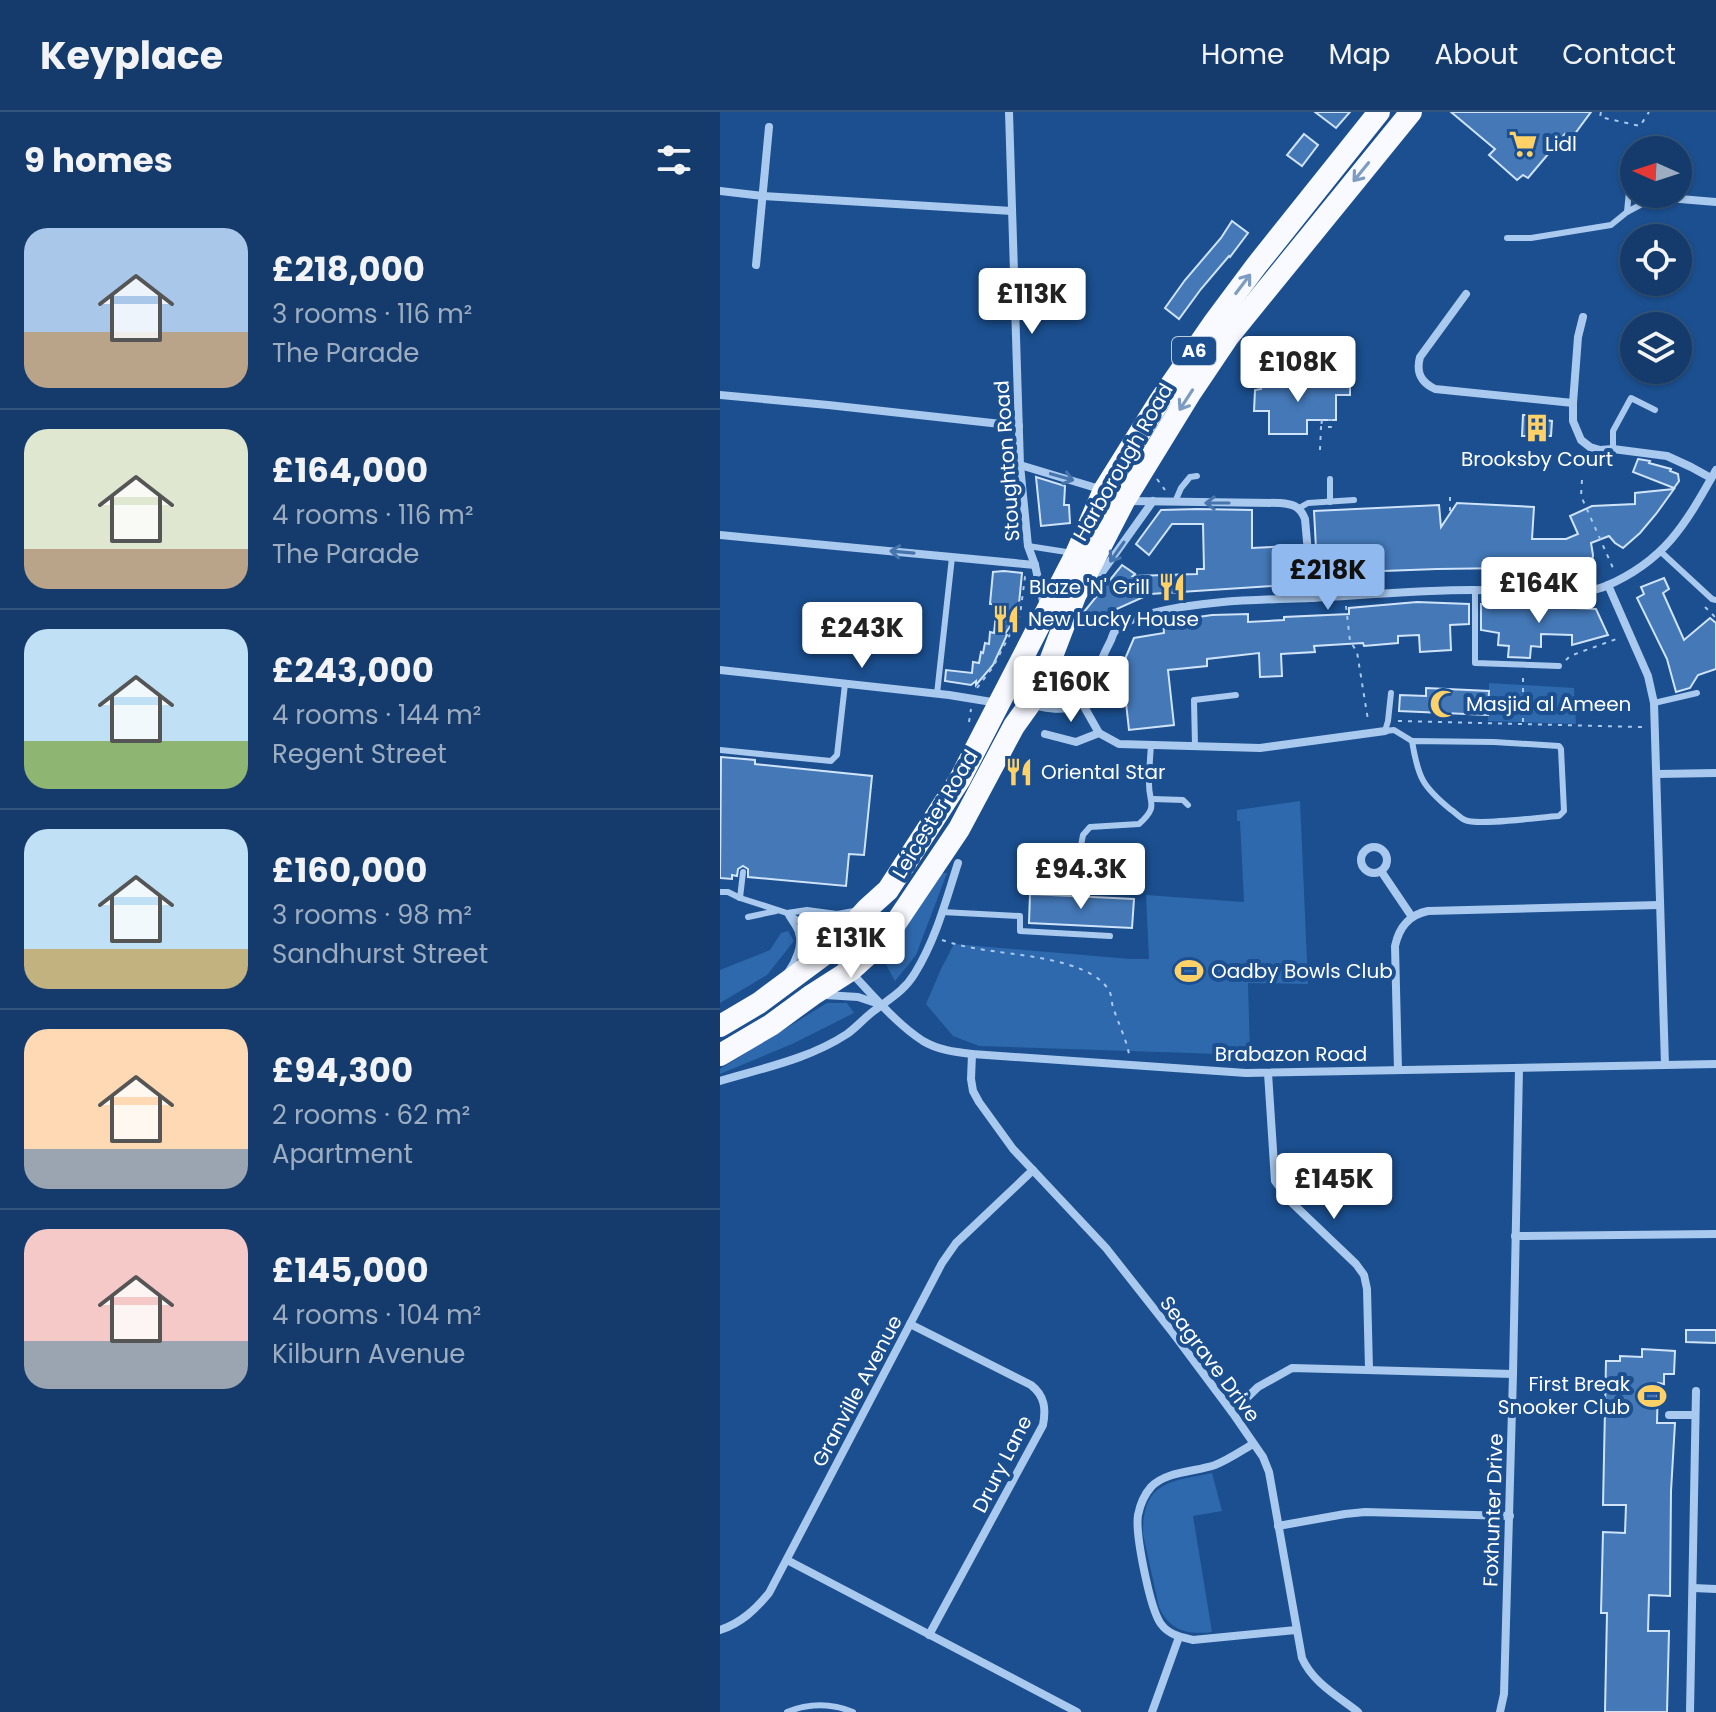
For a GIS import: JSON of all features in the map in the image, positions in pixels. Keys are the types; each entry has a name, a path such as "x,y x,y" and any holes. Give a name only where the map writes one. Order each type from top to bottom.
{"highway":[{"name":"Harborough Road","path":"1029,705 1049,664 1114,496 1159,402 1215,321 1379,112"},
{"name":"Harborough Road","path":"998,703 1076,554 1114,496 1184,403 1228,337 1411,112"},
{"name":"A6","path":"998,703 1020,692 1061,604 1075,596"},
{"path":"998,703 1029,705"},
{"name":"Leicester Road","path":"720,1026 759,1003 829,951 888,890 960,779 998,703"},
{"name":"A6","path":"888,890 925,854 950,822 1007,714 1029,705"},
{"name":"Leicester Road","path":"720,1055 771,1025 851,970 891,930 959,829 1014,726 1029,705"},
{"name":"A6","path":"829,951 850,949 862,940 959,829"},
{"name":"A6","path":"720,1036 762,1018 832,968 851,970"}],"street":[{"name":"Stoughton Road","path":"1009,112 1020,465 1028,546 1046,614"},
{"path":"756,265 769,127"},
{"path":"720,191 1012,211"},
{"path":"1692,199 1716,202"},
{"path":"1466,294 1420,357 1420,378 1426,385 1435,389 1573,403"},
{"path":"1029,705 1063,709 1082,703 1092,693 1101,661 1115,632 1136,618 1187,606 1345,595 1586,590 1608,585 1646,563 1689,517 1714,474 1667,456 1600,450 1581,440 1573,421 1573,403 1578,337 1583,317"},
{"path":"720,395 1019,426"},
{"path":"1020,465 1114,496 1153,501 1296,506 1305,519 1312,597"},
{"path":"1075,596 1093,585 1153,501"},
{"path":"720,535 1035,565"},
{"path":"1608,585 1648,676 1654,703 1665,1065"},
{"path":"720,670 998,703"},
{"path":"1082,703 1099,733 1119,744 1260,748 1385,731"},
{"path":"1045,734 1076,742 1099,733"},
{"path":"1657,774 1716,773"},
{"path":"720,1081 817,1050 845,1035 902,991 916,972 933,937 958,863"},
{"path":"1381,871 1412,917"},
{"path":"1398,1070 1395,946 1398,933 1412,917 1428,911 1659,905"},
{"name":"Brabazon Road","path":"829,951 907,1029 925,1042 945,1050 972,1054 1268,1073 1716,1064"},
{"path":"812,995 858,997 883,1005"},
{"name":"Seagrave Drive","path":"972,1054 973,1091 1013,1149 1106,1248 1173,1333 1263,1457 1269,1472 1302,1658 1307,1671 1358,1712"},
{"name":"Foxhunter Drive","path":"1500,1712 1504,1694 1510,1516 1519,1068"},
{"path":"1268,1073 1275,1181 1288,1199 1364,1275 1369,1369"},
{"name":"Granville Avenue","path":"720,1630 742,1620 769,1593 942,1263 956,1243 1033,1170"},
{"path":"1515,1236 1716,1234"},
{"name":"Drury Lane","path":"910,1324 1031,1385 1039,1392 1045,1412 1043,1425 929,1635"},
{"path":"1232,1412 1258,1387 1292,1368 1513,1374"},
{"path":"1690,1712 1696,1391"},
{"path":"1669,1415 1695,1415"},
{"path":"1253,1444 1216,1465 1164,1478 1150,1488 1138,1516 1138,1536 1154,1609 1167,1631 1193,1640 1296,1630"},
{"path":"1278,1526 1365,1512 1510,1516"},
{"path":"787,1560 1077,1712"},
{"path":"1693,1588 1716,1589"},
{"path":"1152,1712 1179,1637"}],"lane":[{"path":"1627,208 1627,212"},
{"path":"1507,238 1531,238 1611,225 1634,208"},
{"path":"1613,449 1613,431 1631,398 1655,410"},
{"path":"1591,462 1600,450"},
{"path":"1175,502 1182,486 1190,477 1197,476"},
{"path":"1330,479 1330,502"},
{"path":"1296,506 1354,500"},
{"path":"1028,546 1076,554"},
{"path":"1660,551 1716,600"},
{"path":"937,694 952,557"},
{"path":"1475,590 1475,663 1559,666"},
{"path":"720,750 831,761 837,755 845,684"},
{"path":"1391,693 1385,731 1394,730 1412,741 1559,746 1564,811 1559,816 1466,821 1423,783 1416,768 1412,741"},
{"path":"1654,703 1697,693"},
{"path":"1195,746 1194,700 1236,695"},
{"path":"1075,878 1085,830 1090,827 1139,824 1152,807 1149,789 1151,745"},
{"path":"1153,799 1183,800 1188,805"},
{"path":"740,898 743,872"},
{"path":"720,892 783,911 802,923 829,951"},
{"path":"748,917 783,911 837,914 867,909"},
{"path":"759,1003 792,966 797,952 799,934 783,911"},
{"path":"942,912 1020,916 1020,931 1110,936"},
{"path":"787,1712 809,1704 839,1706 853,1712"}],"path":[{"path":"1601,112 1600,117 1640,126 1649,112"},
{"path":"1320,450 1321,427"},
{"path":"1582,480 1581,496 1618,579"},
{"path":"1450,495 1450,511"},
{"path":"1345,595 1350,641 1357,652 1369,733"},
{"path":"1559,666 1570,656 1630,634"},
{"path":"1523,724 1524,665"},
{"path":"1388,721 1655,727"},
{"path":"933,937 978,949 1035,956 1081,970 1100,980 1110,991 1129,1052 1129,1065"}],"shaded area":[{"path":"1489,683 1574,688 1576,724 1488,721"},
{"path":"1300,801 1308,984 1248,983 1250,1055 979,1046 953,1036 926,1004 954,944 1149,959 1146,895 1244,902 1237,810"},
{"path":"941,873 947,873 916,955 895,981 882,957"},
{"path":"788,931 794,941 767,975 720,1003 720,970 770,950 781,933"},
{"path":"827,1003 847,1003 854,1013 792,1044 720,1074 720,1069"},
{"path":"1212,1473 1222,1511 1193,1516 1212,1632 1195,1633 1174,1626 1159,1607 1143,1534 1144,1517 1153,1494 1161,1487"}],"building":[{"path":"1315,112 1350,112 1336,128"},
{"name":"Lidl","path":"1451,112 1591,112 1571,139 1565,134 1528,178 1523,175 1517,180 1489,155 1495,149"},
{"path":"1304,134 1318,145 1302,166 1287,155"},
{"path":"1232,221 1248,233 1179,319 1165,308"},
{"path":"1260,382 1350,382 1350,395 1336,395 1336,420 1307,420 1307,434 1269,434 1269,411 1254,411 1255,390 1261,389"},
{"name":"Brooksby Court","path":"1523,415 1535,415 1535,419 1552,421 1551,436 1522,436"},
{"path":"1638,459 1671,469 1678,474 1679,481 1674,488 1633,472"},
{"path":"1036,477 1065,486 1064,505 1069,505 1070,523 1041,526"},
{"path":"1674,489 1640,533 1623,548 1609,536 1591,543 1592,563 1575,560 1578,567 1357,572 1358,584 1318,586 1314,511 1439,505 1441,527 1457,503 1534,507 1532,539 1566,539 1578,534 1570,516 1592,506 1635,504 1635,493"},
{"path":"1161,510 1252,510 1252,548 1288,546 1288,556 1301,557 1304,584 1150,594 1079,626 1083,613 1122,565 1135,574 1133,576 1197,574 1197,569 1204,569 1203,524 1172,524 1149,555 1136,544"},
{"path":"993,572 1022,573 1018,614 1005,634 993,665 976,685 976,681 971,685 945,681 946,670 972,673 973,662 979,663 985,643 989,644 990,632 994,633 997,605 990,604"},
{"path":"1664,578 1669,589 1663,593 1684,640 1710,618 1716,623 1716,669 1698,675 1690,688 1676,692 1667,659 1637,598 1644,594 1641,587"},
{"path":"1417,602 1469,604 1469,624 1450,625 1451,650 1420,652 1419,635 1398,636 1398,643 1314,646 1315,652 1281,654 1282,676 1260,677 1259,653 1207,659 1207,666 1168,670 1174,725 1129,730 1122,666 1134,638 1164,633 1163,622 1248,614 1248,622 1284,620 1284,617 1349,614 1349,608"},
{"path":"1481,604 1596,609 1608,635 1572,645 1572,635 1541,634 1541,647 1531,646 1530,658 1508,657 1509,646 1498,645 1499,633 1481,630"},
{"name":"Masjid al Ameen","path":"1426,688 1489,691 1488,715 1399,711 1400,695 1426,696"},
{"path":"721,757 755,760 755,764 872,776 864,855 849,854 846,886 748,877 748,869 743,866 738,869 737,876 732,875 732,879 720,878"},
{"path":"1030,894 1134,899 1132,928 1029,923"},
{"path":"1686,1330 1716,1330 1716,1343 1686,1342"},
{"path":"1642,1349 1675,1351 1674,1374 1664,1374 1664,1384 1658,1383 1657,1423 1675,1423 1670,1596 1649,1595 1648,1631 1669,1631 1667,1712 1605,1712 1607,1613 1601,1613 1603,1532 1625,1533 1626,1505 1603,1505 1606,1361 1620,1361 1620,1356 1642,1357"}],"place":[{"name":"Lidl","path":"1523,144"},
{"name":"Brooksby Court","path":"1537,428"},
{"name":"Blaze 'N' Grill","path":"1172,587"},
{"name":"New Lucky House","path":"1006,619"},
{"name":"Masjid al Ameen","path":"1444,704"},
{"name":"Oriental Star","path":"1019,772"},
{"name":"Oadby Bowls Club","path":"1189,971"},
{"name":"First Break Snooker Club","path":"1652,1396"}]}
